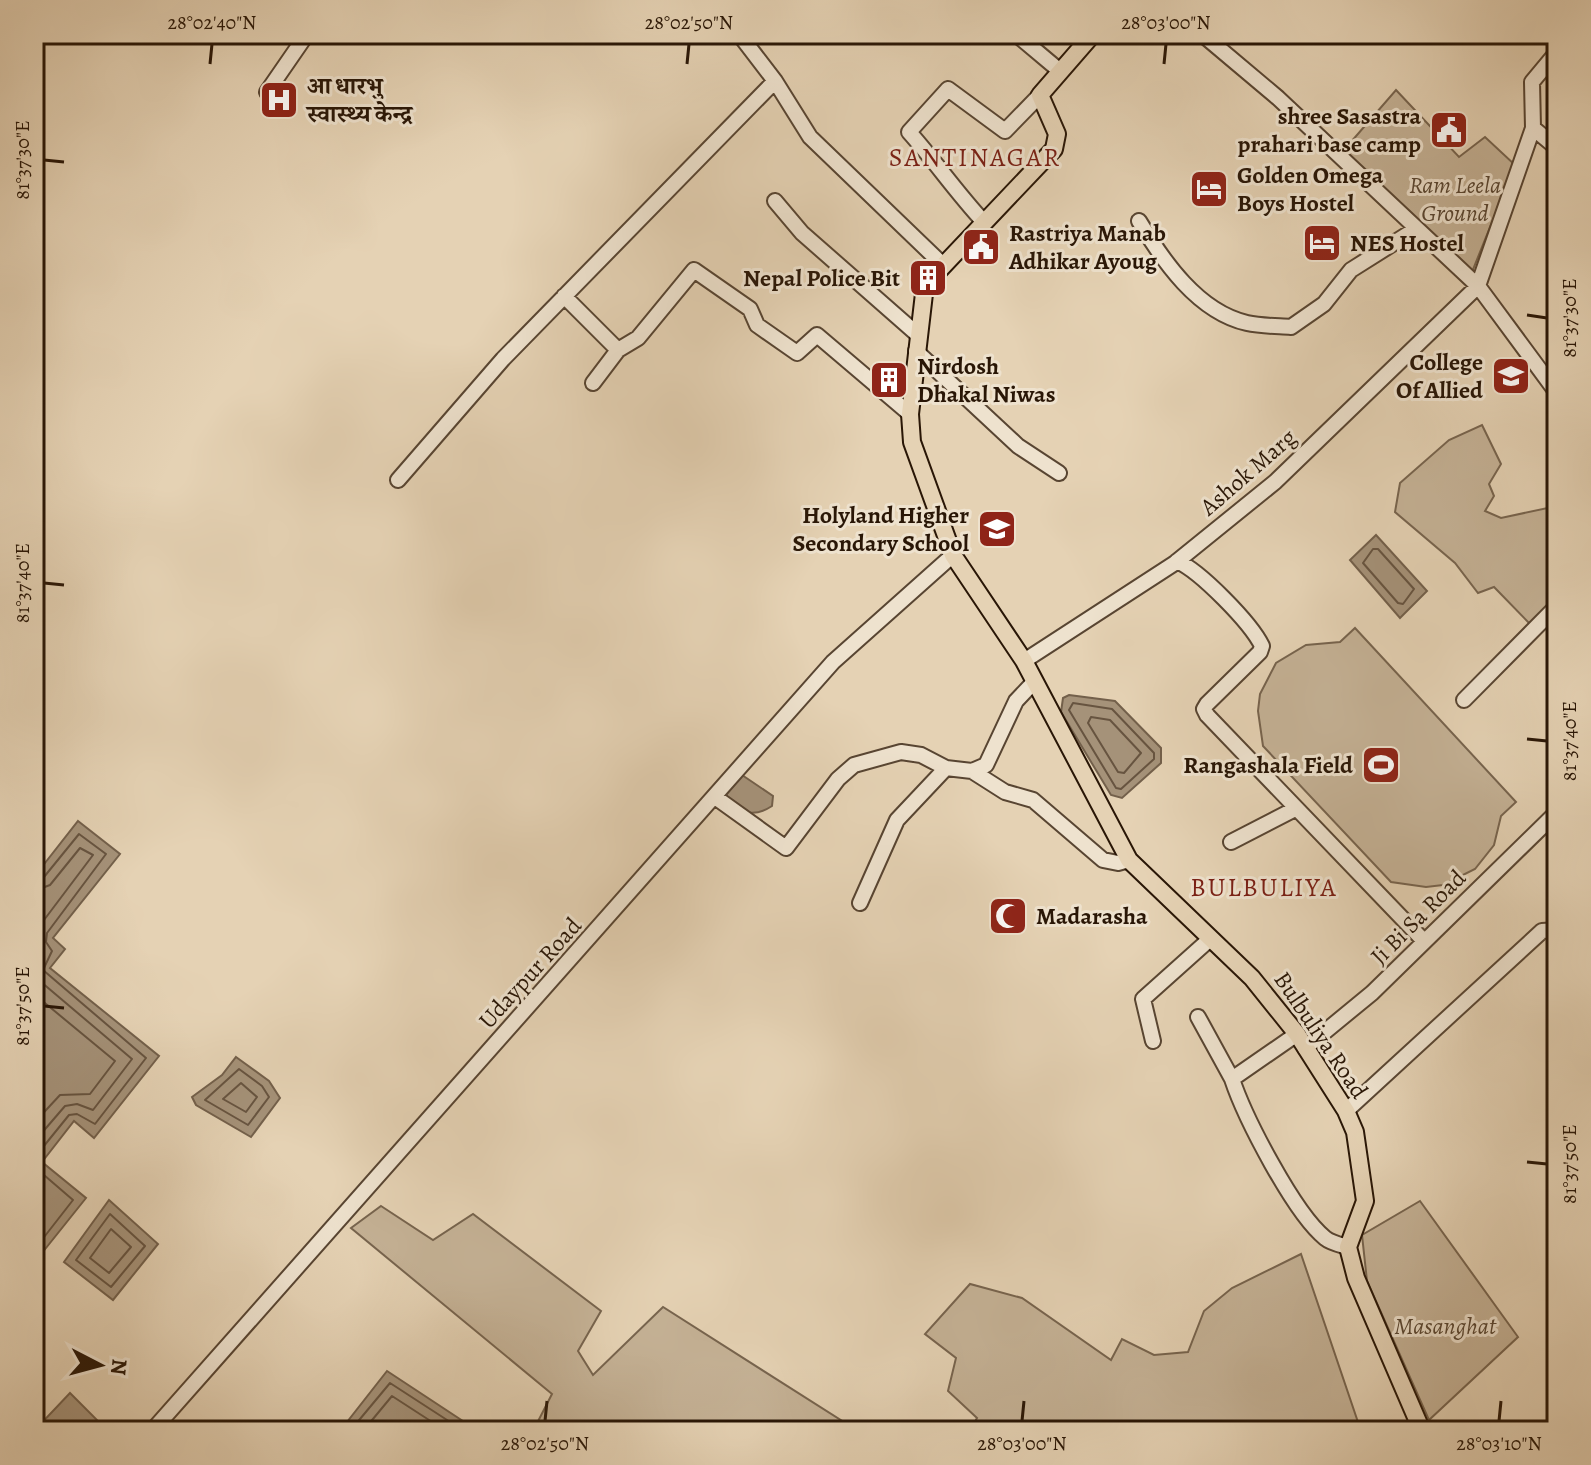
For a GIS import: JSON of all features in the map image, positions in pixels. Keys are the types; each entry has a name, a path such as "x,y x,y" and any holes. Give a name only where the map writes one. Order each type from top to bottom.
{"main road":[{"path":"1040,95 1093,34"},
{"name":"Bulbuliya Road","path":"1040,95 1057,134 1054,149 925,285 910,414 912,442 953,555 1024,661 1129,860 1252,978 1301,1041 1346,1111 1355,1132 1365,1201 1348,1247"},
{"path":"1348,1247 1356,1278 1422,1431"}],"street":[{"path":"267,92 307,34"},
{"path":"739,34 775,81 810,137 943,265"},
{"path":"1016,34 1060,71"},
{"path":"1202,34 1278,98 1478,286 1557,393"},
{"path":"1478,286 1522,168 1533,128 1532,82 1557,52"},
{"path":"398,480 503,359 775,81"},
{"path":"983,221 948,183 935,161 909,132 948,89 1005,131 1040,95"},
{"path":"1533,128 1557,148"},
{"path":"775,201 802,233 917,334"},
{"path":"1139,221 1164,261 1201,299 1245,323 1291,327 1324,304 1351,270 1416,229"},
{"path":"593,383 618,350 638,338 694,270 750,309 757,325 797,353 817,335 910,414"},
{"name":"Ashok Marg","path":"1024,661 1177,561 1275,482 1478,286"},
{"path":"564,296 618,350"},
{"path":"916,351 1018,446 1059,473"},
{"name":"Udaypur Road","path":"152,1431 833,662 953,555"},
{"path":"1177,561 1188,566 1259,639 1260,652 1204,709 1295,809 1423,940"},
{"path":"1464,700 1557,606"},
{"path":"972,771 986,765 1016,701 1033,683"},
{"path":"715,797 786,848 838,779 854,765 901,752 921,755 946,768 972,771 1005,792 1033,800 1103,860 1118,863 1129,860"},
{"path":"860,903 897,820 946,768"},
{"path":"1231,842 1295,809"},
{"name":"Ji Bi Sa Road","path":"1232,1079 1301,1041 1372,993 1557,812"},
{"path":"1346,1111 1542,931 1557,930"},
{"path":"1153,1041 1143,999 1210,939"},
{"path":"1198,1017 1232,1079 1244,1114 1312,1224 1327,1240 1348,1247"}],"green space":[{"name":"Ram Leela Ground","path":"1396,90 1459,157 1485,137 1515,165 1472,272 1344,150"},
{"path":"1482,425 1501,464 1489,484 1494,496 1485,511 1501,518 1557,506 1557,596 1530,624 1494,587 1478,593 1455,563 1395,512 1400,483 1449,440"},
{"path":"1355,628 1516,802 1501,816 1494,845 1475,869 1443,885 1426,887 1391,882 1263,746 1258,711 1260,694 1276,663 1306,645 1340,642"},
{"name":"Masanghat","path":"1420,1201 1518,1337 1429,1420 1367,1281 1362,1235"},
{"path":"381,1206 433,1240 473,1214 601,1311 578,1351 593,1375 663,1307 858,1431 533,1431 552,1394 351,1228"},
{"path":"1301,1254 1361,1431 970,1431 977,1418 948,1391 956,1358 925,1334 970,1284 1022,1298 1111,1360 1122,1339 1154,1355 1188,1352 1204,1311 1232,1288"}],"water":[{"path":"1376,535 1427,591 1400,618 1350,560"},
{"path":"1069,695 1115,701 1161,748 1161,763 1122,798 1111,795 1061,712 1063,698"},
{"path":"742,775 773,796 772,806 752,813 741,810 730,801 726,795"},
{"path":"78,821 120,854 53,938 65,949 50,968 159,1056 94,1138 74,1121 42,1162 86,1198 34,1263 34,877"},
{"path":"236,1057 269,1081 280,1098 251,1137 196,1105 192,1097 222,1075"},
{"path":"109,1200 158,1244 113,1300 64,1262"},
{"path":"387,1371 478,1431 340,1431"},
{"path":"70,1393 101,1424 96,1431 34,1431"}],"place":[{"name":"आ धारभु स्वास्थ्य केन्द्र","path":"279,100"},
{"name":"shree Sasastra prahari base camp","path":"1449,130"},
{"name":"Golden Omega Boys Hostel","path":"1209,189"},
{"name":"NES Hostel","path":"1322,243"},
{"name":"Rastriya Manab Adhikar Ayoug","path":"981,247"},
{"name":"Nepal Police Bit","path":"928,278"},
{"name":"College Of Allied","path":"1511,376"},
{"name":"Nirdosh Dhakal Niwas","path":"889,380"},
{"name":"Holyland Higher Secondary School","path":"997,529"},
{"name":"Rangashala Field","path":"1381,765"},
{"name":"Madarasha","path":"1008,916"}],"district":[{"name":"SANTINAGAR","path":"975,157"},
{"name":"BULBULIYA","path":"1264,887"}]}
